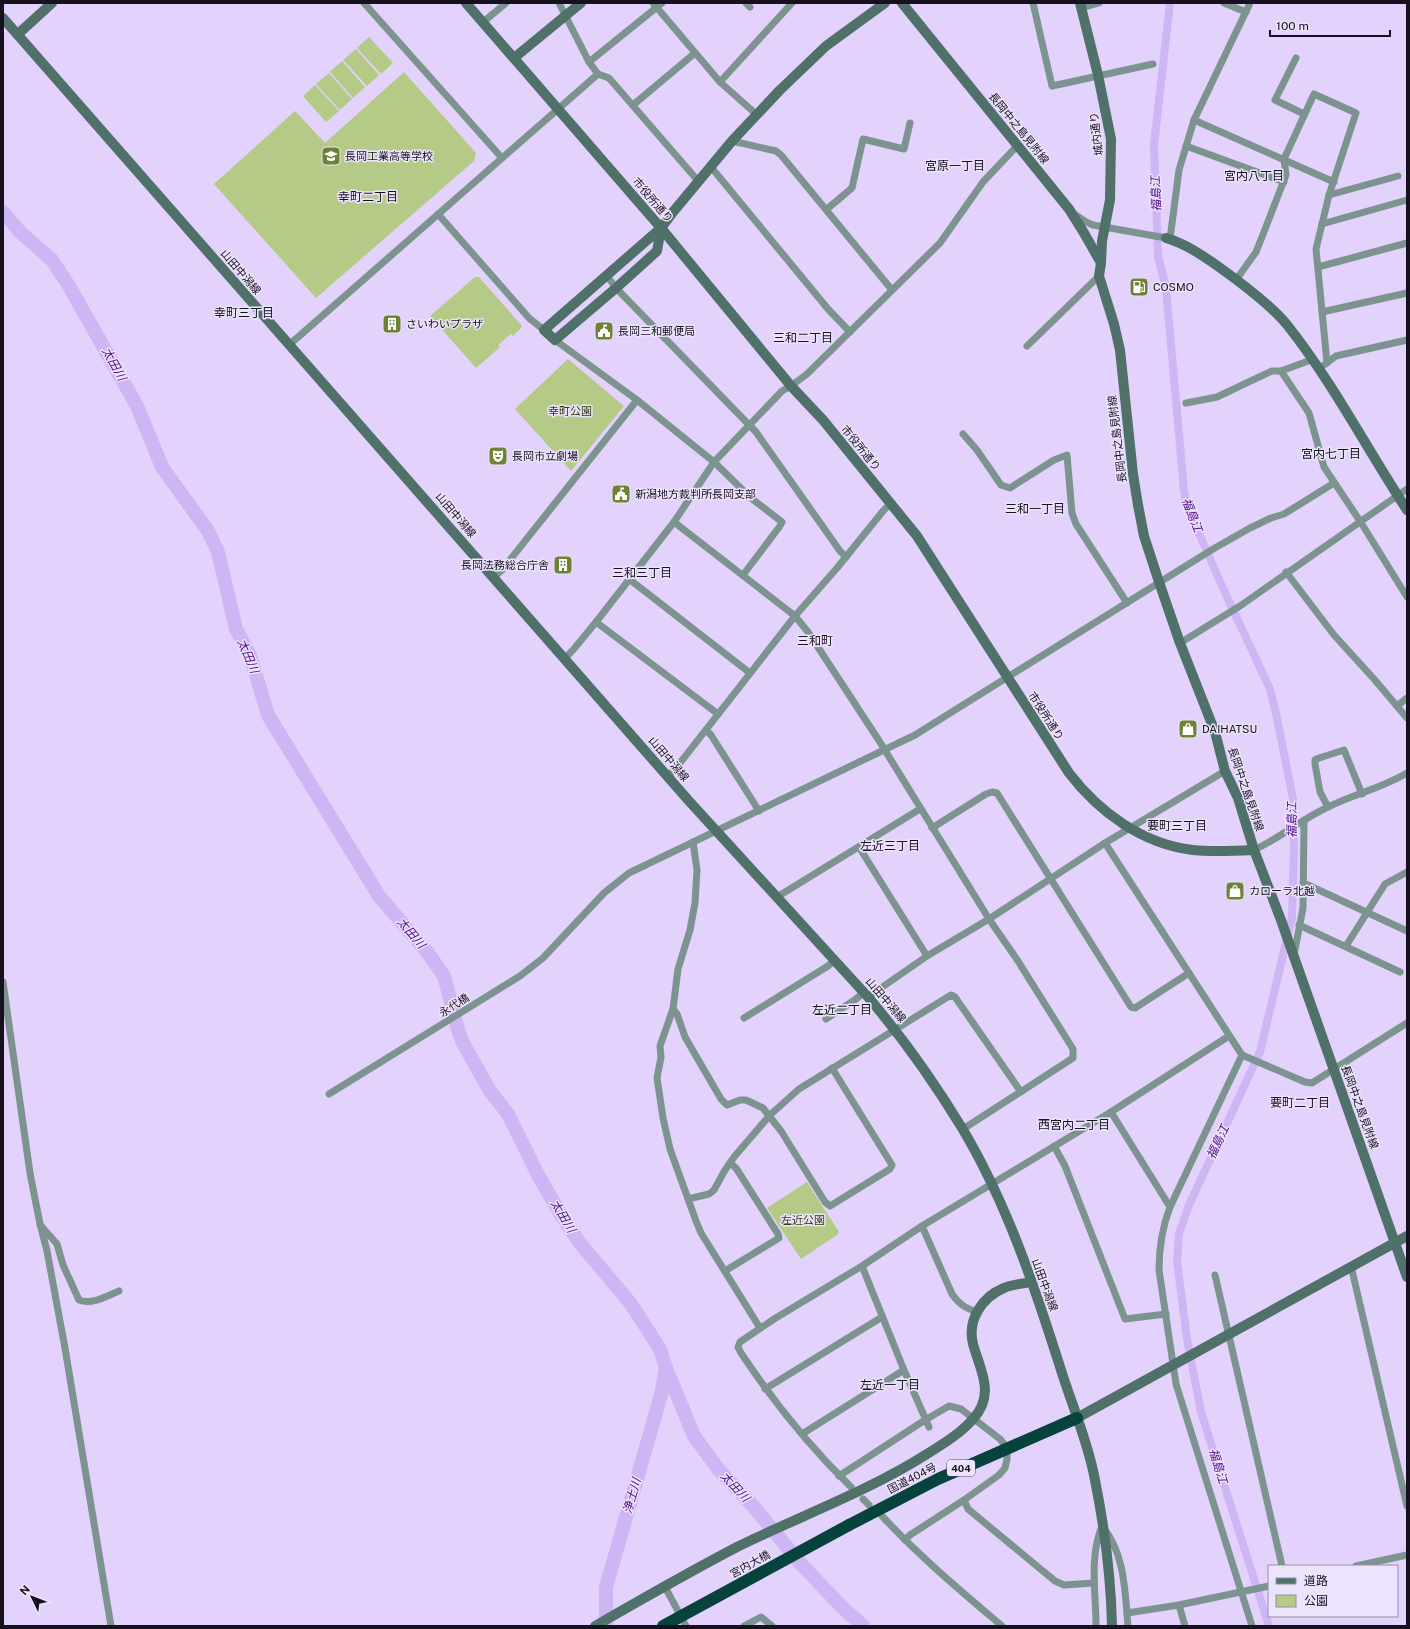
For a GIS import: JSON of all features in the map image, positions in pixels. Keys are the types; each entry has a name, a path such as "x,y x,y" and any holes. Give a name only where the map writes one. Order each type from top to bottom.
{"highway":[{"name":"国道404号","path":"849,1525 938,1479 1076,1418"},
{"name":"宮内大橋","path":"663,1626 849,1525"}],"street":[{"path":"18,34 52,3"},
{"name":"市役所通り","path":"466,3 662,228 792,386 823,420 917,536 937,565 1007,678 1080,788 1104,810 1130,829 1163,843 1191,850 1254,850"},
{"path":"482,23 506,3"},
{"path":"559,3 589,62 598,74 609,78 699,182"},
{"path":"514,58 581,3"},
{"path":"720,82 792,3"},
{"path":"544,330 662,228 673,212 712,167 732,141 807,62 826,46 885,3"},
{"name":"長岡中之島見附線","path":"902,3 1069,209 1101,264"},
{"path":"1033,3 1052,86 1153,64"},
{"path":"1081,5 1099,3"},
{"path":"1224,3 1246,12"},
{"path":"1168,238 1179,170 1194,120 1250,3"},
{"path":"367,4 502,158"},
{"path":"589,62 657,4 695,53 720,82 756,114"},
{"name":"城内通り","path":"1081,5 1098,75 1111,140 1110,200 1102,241 1101,264"},
{"name":"山田中潟線","path":"3,18 717,832 866,994 895,1029 924,1068 962,1129 991,1184 1017,1243 1085,1442 1094,1475 1102,1526 1108,1571 1112,1626"},
{"path":"633,105 695,53"},
{"path":"1296,58 1275,100 1304,114"},
{"path":"289,345 598,74"},
{"path":"1236,280 1256,252 1284,182 1286,175 1284,159 1314,94 1356,113 1329,195 1316,249 1327,363"},
{"path":"1194,120 1334,182"},
{"path":"827,209 852,188 863,139 904,149 910,123"},
{"path":"732,141 776,151 827,209 892,290"},
{"path":"565,658 596,622 674,522 714,462 782,391 792,386 807,374 940,243 983,182 1018,145"},
{"path":"1186,146 1284,182"},
{"path":"712,167 823,303 850,332"},
{"path":"1329,195 1398,176"},
{"path":"1322,224 1407,200"},
{"path":"1069,209 1086,222 1168,238 1196,252 1236,280 1271,310 1287,325 1318,369 1407,510"},
{"path":"438,214 529,318 555,340 638,400 714,462 751,498 782,522 743,576"},
{"path":"555,340 657,251 662,228"},
{"path":"1318,267 1407,243"},
{"path":"1027,346 1098,276 1101,264"},
{"path":"607,276 616,288 749,425 785,472 840,551 846,557"},
{"name":"長岡中之島見附線","path":"1098,276 1114,324 1120,350 1133,474 1138,505 1144,536 1158,582 1180,644 1215,732 1225,771 1238,798 1254,850 1281,920 1407,1277"},
{"path":"1322,312 1407,293"},
{"path":"1318,369 1336,356 1407,340"},
{"path":"1186,403 1217,397 1272,371 1281,371 1311,360"},
{"path":"1281,371 1309,413 1324,467 1360,521 1407,597"},
{"path":"494,577 502,570 638,400"},
{"path":"963,434 977,450 1001,485 1010,488 1054,460 1067,455 1072,513 1076,524 1127,603"},
{"name":"永代橋","path":"329,1094 520,976 543,958 604,893 629,873 717,832 915,735 1127,603 1158,582 1250,528 1271,518 1284,514 1334,483"},
{"path":"1180,644 1240,606 1286,572 1407,489"},
{"path":"668,776 676,768 795,616 846,557 883,510 890,504"},
{"path":"674,522 795,616 808,632 1073,1049 1072,1058 962,1129"},
{"path":"1286,572 1334,636 1374,679 1407,718"},
{"path":"629,579 750,673"},
{"path":"596,622 718,714"},
{"path":"1397,706 1407,698"},
{"path":"706,730 711,735 759,811"},
{"path":"1328,807 1320,792 1315,764 1315,760 1318,758 1344,750 1362,794"},
{"path":"826,1019 856,999 989,919 1105,843 1225,771"},
{"path":"1254,850 1328,807 1392,782 1407,774"},
{"path":"932,828 986,794 992,792 997,793 1131,1008 1135,1008 1189,973"},
{"path":"777,897 920,809"},
{"path":"1292,951 1304,908 1302,884 1305,848 1301,822"},
{"path":"693,842 697,870 695,903 690,930 678,969 673,1008 660,1046 661,1057 657,1078 663,1118 670,1149 701,1233 760,1328"},
{"path":"1105,843 1229,1036 1246,1056 1305,1082 1312,1082 1407,1023"},
{"path":"859,847 927,956"},
{"path":"1346,946 1386,884 1407,872"},
{"path":"1302,884 1308,885 1407,931"},
{"path":"1299,925 1400,972"},
{"path":"744,1018 828,966 835,960"},
{"path":"3,982 30,1173 47,1251 65,1348 111,1626"},
{"path":"688,1199 708,1194 714,1190 730,1163 770,1115 799,1089 951,994 955,997 1021,1092"},
{"path":"673,1008 677,1014 685,1037 721,1099 727,1105 740,1100 746,1100 763,1108 782,1131 825,1202 830,1206 890,1169 892,1165 832,1068"},
{"path":"851,1487 826,1463 765,1389 741,1353 738,1347 740,1342 760,1328 862,1266 922,1226 1111,1112 1229,1036"},
{"path":"1246,1056 1170,1207 1162,1233 1159,1270 1176,1364 1178,1392 1245,1592 1252,1626"},
{"path":"1111,1112 1170,1207"},
{"path":"1054,1146 1065,1166 1125,1319 1166,1314"},
{"path":"725,1271 779,1238 778,1234 736,1168 730,1163"},
{"path":"40,1224 57,1244 63,1265 79,1300 85,1302 93,1301 119,1291"},
{"path":"922,1226 957,1302 963,1307 977,1312"},
{"path":"1076,1418 1407,1236"},
{"path":"862,1266 929,1428"},
{"path":"1351,1266 1407,1506"},
{"path":"1215,1275 1282,1565"},
{"path":"595,1626 737,1547 899,1471 962,1430 974,1418 980,1408 985,1390 983,1371 972,1338 972,1325 977,1312 985,1300 1005,1287 1031,1282"},
{"path":"765,1389 882,1317"},
{"path":"802,1434 904,1370"},
{"path":"839,1476 949,1406 961,1409 1000,1439 1007,1448 1007,1459 1002,1472 964,1500 910,1535 905,1540"},
{"path":"863,1499 869,1505"},
{"path":"964,1500 968,1509 1055,1581 1064,1585 1094,1583"},
{"path":"882,1516 944,1577 1002,1626"},
{"path":"1096,1626 1094,1583 1096,1547 1097,1538 1102,1526"},
{"path":"1102,1526 1114,1543 1121,1566 1128,1626"},
{"path":"1361,1565 1407,1555"},
{"path":"665,1587 686,1626"},
{"path":"1127,1613 1179,1606 1267,1587"},
{"path":"1179,1606 1184,1626"},
{"path":"744,1626 761,1617 772,1626"}],"green space":[{"path":"369,37 393,63 381,74 357,48"},
{"path":"356,49 379,75 367,86 343,60"},
{"path":"342,61 365,87 353,98 330,72"},
{"path":"404,72 476,153 474,161 316,298 214,184 295,111 325,143"},
{"path":"329,73 352,99 340,110 316,84"},
{"path":"315,85 339,111 326,122 303,96"},
{"path":"475,277 479,277 522,326 513,336 511,334 498,345 500,347 476,368 430,316"},
{"name":"幸町公園","path":"568,359 624,406 571,471 515,409"},
{"name":"左近公園","path":"807,1182 839,1232 837,1235 801,1259 767,1208"}],"waterway":[{"name":"福島江","path":"1170,3 1154,145 1158,256 1166,288 1184,491 1187,506 1270,689 1293,799 1294,844 1292,917 1260,1052 1189,1205 1179,1234 1177,1261 1187,1339 1201,1412 1269,1626"},
{"name":"太田川","path":"3,212 21,233 52,260 69,286 137,406 162,467 208,531 218,552 236,629 250,655 268,715 379,896 428,953 444,976 463,1043 490,1091 508,1114 538,1175 560,1213 579,1242 631,1304 660,1349 666,1368 694,1436 719,1470 754,1507 801,1564 842,1607 863,1626"},
{"name":"浄土川","path":"606,1626 606,1587 661,1395 666,1368"}],"place":[{"name":"長岡工業高等学校","path":"331,156"},
{"name":"COSMO","path":"1139,287"},
{"name":"さいわいプラザ","path":"392,324"},
{"name":"長岡三和郵便局","path":"604,331"},
{"name":"長岡市立劇場","path":"498,456"},
{"name":"新潟地方裁判所長岡支部","path":"621,494"},
{"name":"長岡法務総合庁舎","path":"563,565"},
{"name":"DAIHATSU","path":"1188,729"},
{"name":"カローラ北越","path":"1235,891"}],"district":[{"name":"宮原一丁目","path":"955,166"},
{"name":"宮内八丁目","path":"1254,176"},
{"name":"幸町二丁目","path":"368,197"},
{"name":"幸町三丁目","path":"244,313"},
{"name":"三和二丁目","path":"803,338"},
{"name":"宮内七丁目","path":"1331,454"},
{"name":"三和一丁目","path":"1035,509"},
{"name":"三和三丁目","path":"642,573"},
{"name":"三和町","path":"815,641"},
{"name":"要町三丁目","path":"1177,826"},
{"name":"左近三丁目","path":"890,846"},
{"name":"左近二丁目","path":"842,1010"},
{"name":"要町二丁目","path":"1300,1103"},
{"name":"西宮内二丁目","path":"1074,1125"},
{"name":"左近一丁目","path":"890,1385"}]}
